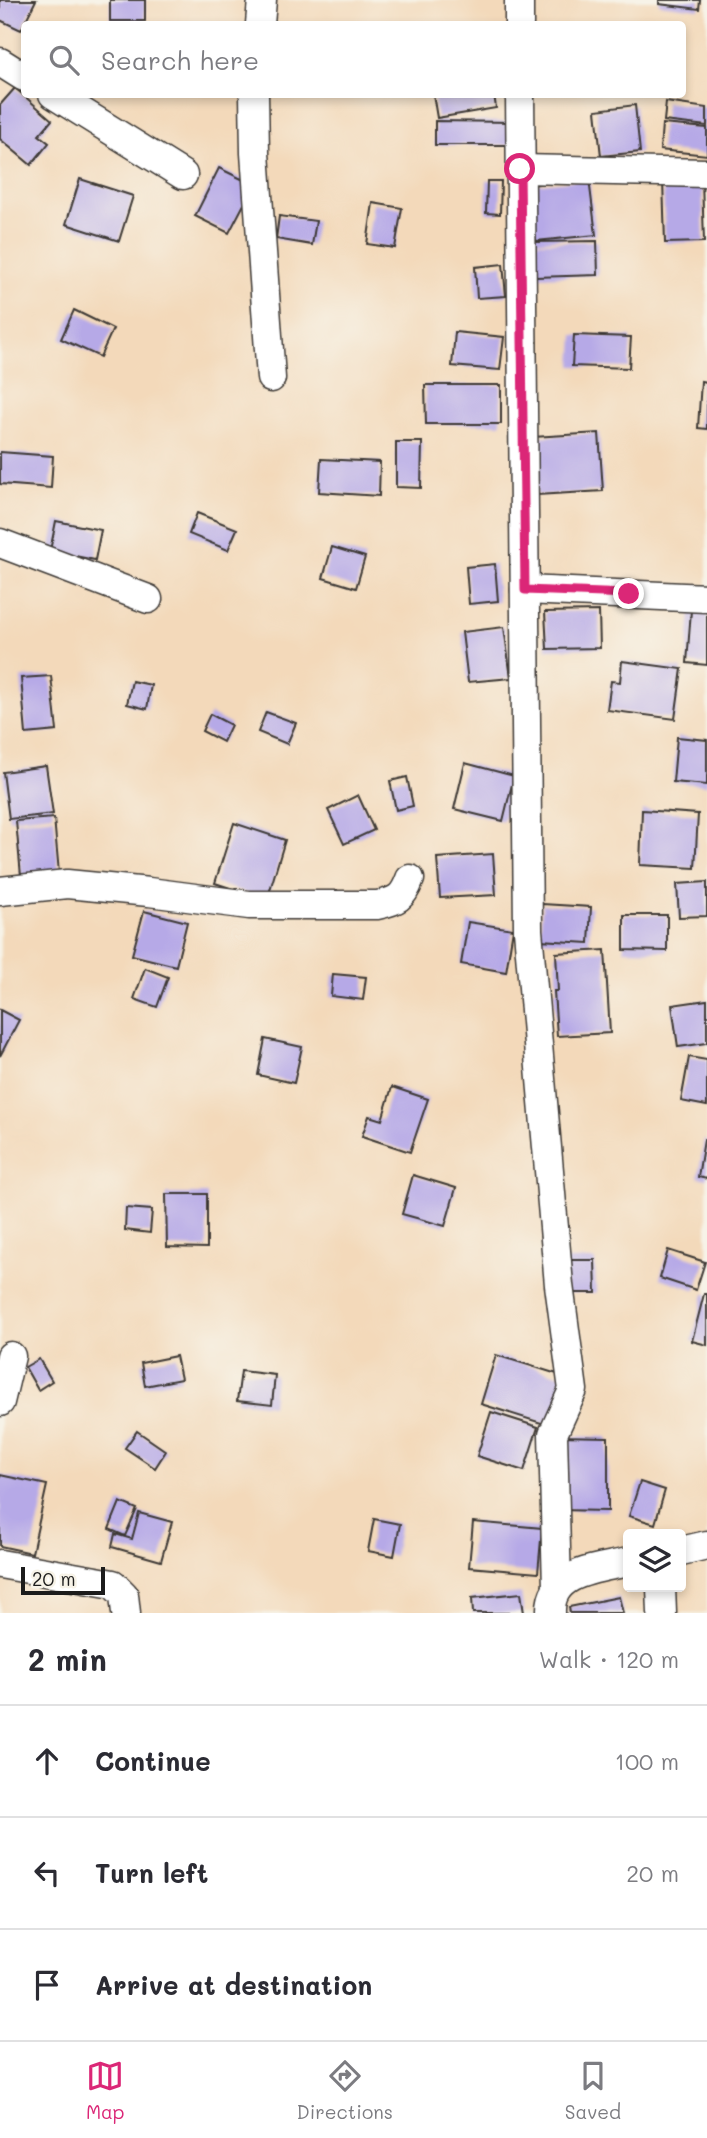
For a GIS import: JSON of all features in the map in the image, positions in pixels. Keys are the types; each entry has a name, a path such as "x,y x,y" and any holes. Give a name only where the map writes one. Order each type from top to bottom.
{"street":[{"path":"260,21 262,0"},
{"path":"519,0 519,21"},
{"path":"0,62 21,75"},
{"path":"59,98 183,175"},
{"path":"254,98 255,153 271,378"},
{"path":"520,98 528,930 559,1286 573,1390 553,1434 554,1600"},
{"path":"520,169 707,173"},
{"path":"0,543 148,599"},
{"path":"525,590 707,598"},
{"path":"0,891 67,884 248,905 377,905 396,901 404,894 410,879"},
{"path":"0,1402 11,1356"},
{"path":"686,1550 707,1545"},
{"path":"554,1600 568,1578 623,1563"},
{"path":"0,1564 113,1584 124,1595 126,1613"},
{"path":"662,1592 662,1613"}],"building":[{"path":"0,0 36,0 26,21 21,21 21,30 0,20"},
{"path":"110,0 145,0 145,21 110,21"},
{"path":"659,0 700,0 699,9 659,4"},
{"path":"15,88 21,93 21,98 27,98 52,120 39,135 49,143 31,165 0,139 0,105"},
{"path":"434,98 495,98 496,108 437,118"},
{"path":"666,102 707,108 707,126 664,121"},
{"path":"635,105 640,152 601,156 596,110"},
{"path":"435,121 515,122 515,145 435,145"},
{"path":"662,124 707,128 707,155 660,150"},
{"path":"219,168 254,185 229,233 195,216"},
{"path":"80,179 133,196 119,241 66,224"},
{"path":"589,179 596,235 536,241 530,185"},
{"path":"663,180 702,180 704,242 665,243"},
{"path":"487,181 501,181 500,214 486,213"},
{"path":"373,203 402,208 395,248 367,244"},
{"path":"279,216 316,221 312,245 276,239"},
{"path":"597,241 598,275 535,277 535,242"},
{"path":"503,264 506,296 477,298 475,267"},
{"path":"74,310 113,329 100,357 61,339"},
{"path":"455,332 504,337 500,370 452,366"},
{"path":"574,335 631,337 629,368 572,366"},
{"path":"701,381 707,382 707,429 698,428"},
{"path":"425,385 501,385 501,424 426,424"},
{"path":"599,433 603,491 537,495 533,437"},
{"path":"396,442 422,442 421,488 396,487"},
{"path":"0,452 53,456 51,488 0,484"},
{"path":"321,459 380,462 379,496 319,492"},
{"path":"197,513 237,529 228,550 189,534"},
{"path":"56,521 101,530 95,560 50,551"},
{"path":"332,547 365,557 356,588 323,578"},
{"path":"495,564 498,601 469,604 466,567"},
{"path":"691,610 707,612 707,665 687,663"},
{"path":"599,611 600,648 547,649 545,612"},
{"path":"504,627 511,678 468,682 462,632"},
{"path":"622,661 682,669 675,719 607,710 611,681 620,682"},
{"path":"51,676 57,731 26,734 21,678"},
{"path":"132,681 151,685 147,709 127,704"},
{"path":"266,712 296,723 287,744 258,732"},
{"path":"210,714 231,725 223,742 202,731"},
{"path":"677,737 707,740 707,785 673,782"},
{"path":"465,763 514,776 503,821 454,809"},
{"path":"46,766 53,814 9,819 3,772"},
{"path":"407,777 413,806 396,810 390,781"},
{"path":"358,795 374,830 344,844 328,810"},
{"path":"642,810 698,814 695,868 640,865"},
{"path":"54,818 59,873 21,876 16,821"},
{"path":"234,823 285,840 267,900 215,883"},
{"path":"493,854 496,895 440,898 437,858"},
{"path":"707,882 707,916 679,917 677,884"},
{"path":"542,904 591,907 589,943 540,940"},
{"path":"144,911 187,922 176,966 132,955"},
{"path":"624,915 667,915 667,951 624,950"},
{"path":"468,922 513,929 506,972 461,964"},
{"path":"605,950 610,1033 557,1036 554,991 558,991 556,953"},
{"path":"145,968 168,977 157,1007 134,999"},
{"path":"333,974 366,977 363,1000 331,996"},
{"path":"707,1000 707,1043 678,1047 672,1005"},
{"path":"0,1010 19,1020 0,1056"},
{"path":"265,1039 302,1047 294,1083 258,1075"},
{"path":"689,1057 707,1060 707,1106 681,1101"},
{"path":"392,1087 428,1099 410,1152 362,1136 369,1116 382,1120"},
{"path":"704,1140 707,1141 707,1179 698,1177"},
{"path":"413,1175 456,1188 445,1226 402,1214"},
{"path":"166,1194 207,1194 207,1248 167,1247"},
{"path":"126,1208 152,1210 150,1233 125,1230"},
{"path":"668,1250 705,1262 696,1290 660,1278"},
{"path":"565,1260 595,1260 596,1293 566,1293"},
{"path":"704,1294 707,1294 707,1345 692,1341"},
{"path":"496,1355 570,1378 554,1427 481,1404"},
{"path":"176,1356 181,1379 145,1386 141,1363"},
{"path":"39,1359 52,1381 38,1390 25,1367"},
{"path":"241,1371 275,1375 272,1405 237,1401"},
{"path":"491,1412 538,1427 524,1471 477,1456"},
{"path":"137,1431 166,1451 155,1468 125,1448"},
{"path":"557,1436 608,1437 608,1511 558,1510"},
{"path":"0,1475 47,1485 32,1553 0,1546"},
{"path":"640,1482 665,1490 655,1524 629,1516"},
{"path":"120,1502 137,1509 125,1536 109,1529"},
{"path":"139,1513 172,1522 161,1561 112,1547 115,1534 132,1539"},
{"path":"374,1519 400,1524 394,1556 368,1551"},
{"path":"473,1522 542,1528 538,1573 469,1567"},
{"path":"521,1593 524,1613 473,1613 472,1598"},
{"path":"619,1597 623,1613 570,1613 569,1607"}],"route":[{"path":"520,169 525,590 629,594"}]}
